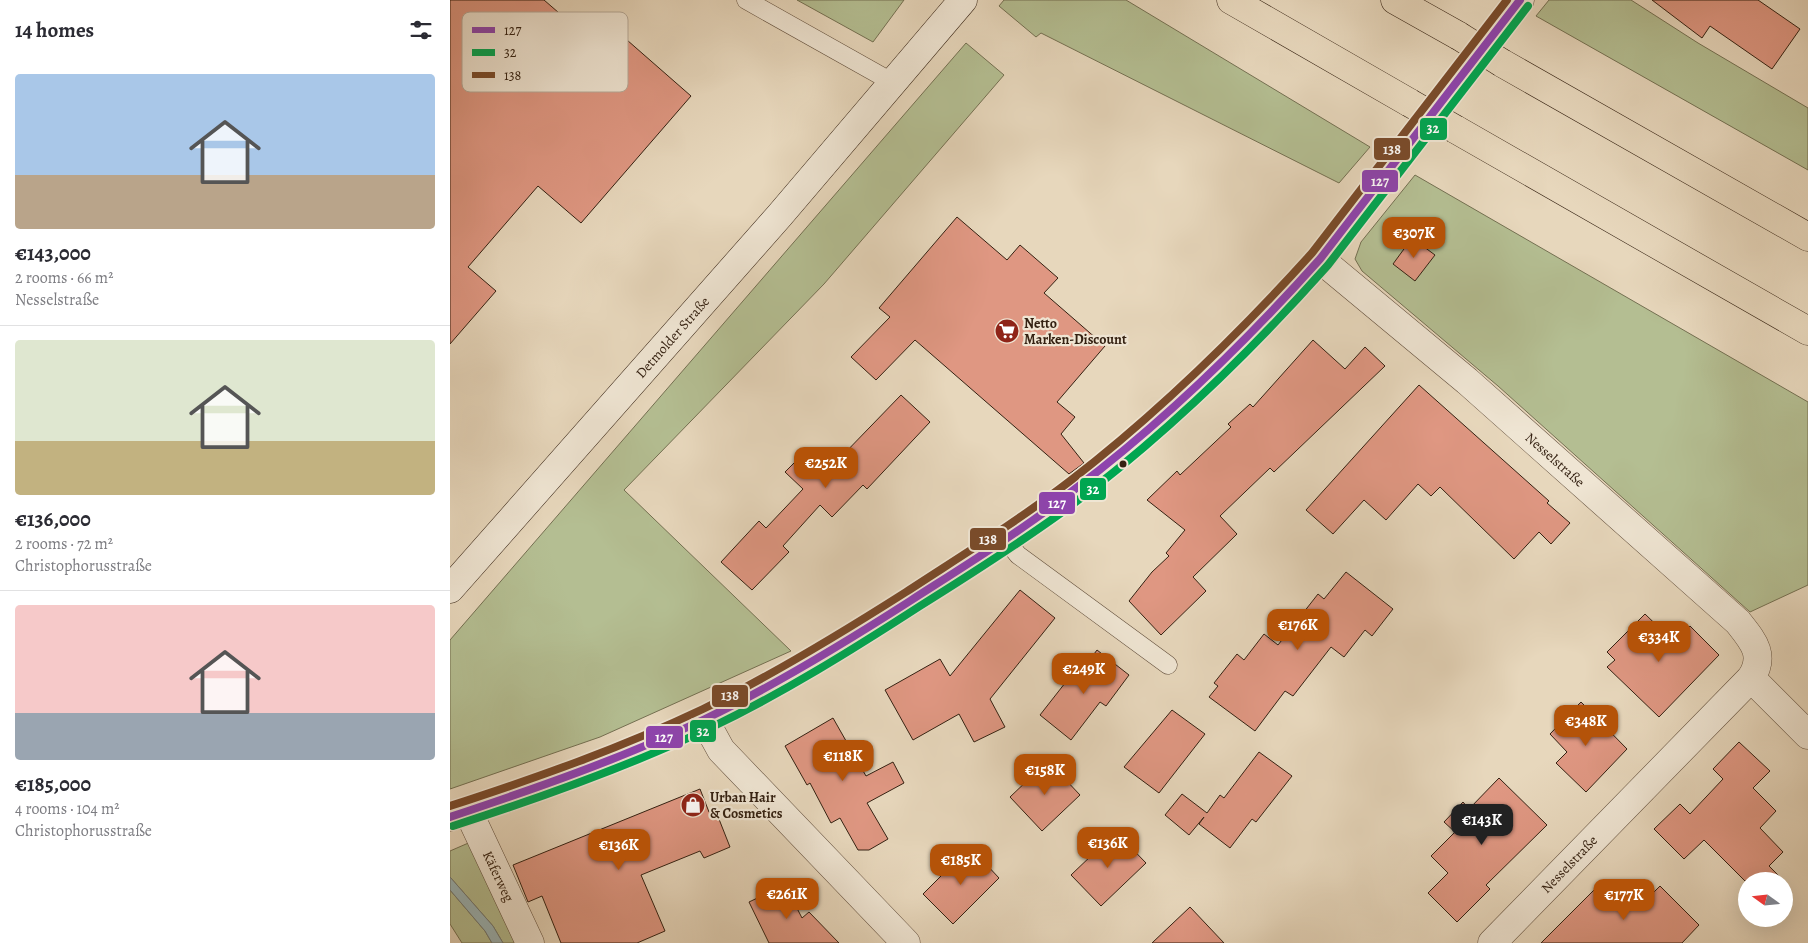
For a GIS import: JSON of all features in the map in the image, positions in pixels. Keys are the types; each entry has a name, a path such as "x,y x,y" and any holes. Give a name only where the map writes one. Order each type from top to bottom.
{"highway":[{"path":"1231,0 1808,331"},
{"path":"1395,0 1808,237"}],"street":[{"name":"Detmolder Straße","path":"450,589 780,216 962,0"},
{"path":"459,814 612,758 704,719 794,674 1006,540 1076,489 1207,377 1248,338 1320,259 1520,0"},
{"name":"Nesselstraße","path":"1320,259 1467,381 1738,622 1751,638 1758,656 1757,668 1750,678 1492,943"},
{"path":"1750,678 1808,735"},
{"path":"704,719 721,750 906,943"},
{"name":"Käferweg","path":"459,814 530,943"}],"lane":[{"path":"746,0 892,82"},
{"path":"1006,540 1018,555 1168,665"}],"green space":[{"path":"797,0 904,0 873,42"},
{"path":"1004,0 1126,0 1370,147 1339,183 1041,33 1036,37 999,6"},
{"path":"1549,0 1631,0 1698,43 1808,108 1808,170 1536,16"},
{"path":"966,43 1004,75 824,284 624,490 791,651 600,737 450,789 450,640"},
{"path":"1415,175 1808,402 1808,585 1750,612 1498,386 1362,271 1355,259 1361,242"},
{"path":"473,841 522,943 503,943 493,926 450,877 450,851"},
{"path":"450,890 485,931 492,943 462,943 450,924"}],"water":[{"path":"450,877 493,926 503,943 492,943 485,931 450,890"}],"building":[{"path":"450,0 544,0 558,12 462,12 462,92 628,92 628,41 691,96 581,223 538,186 468,267 496,291 450,344"},
{"path":"1652,0 1758,0 1800,29 1772,69 1710,26 1702,38"},
{"path":"957,217 1007,260 1020,245 1058,278 1044,293 1105,346 1057,402 1075,417 1061,434 1084,463 1069,474 915,340 876,380 851,357 890,317 879,308"},
{"path":"1412,238 1435,255 1415,281 1393,264"},
{"path":"1313,340 1345,369 1365,347 1385,366 1274,472 1270,468 1220,516 1237,534 1193,577 1206,591 1161,635 1129,601 1152,572 1169,556 1166,553 1185,530 1147,500 1177,471 1180,475 1231,427 1228,424 1250,404 1253,407"},
{"path":"1419,385 1549,501 1547,503 1570,523 1551,544 1539,532 1514,559 1440,487 1431,496 1418,484 1386,520 1364,500 1333,534 1306,510"},
{"path":"901,395 930,422 867,489 863,485 832,517 820,505 783,546 789,552 752,590 721,562 759,521 766,528 803,489 785,472 804,453 823,471 838,456 840,458"},
{"path":"1346,572 1393,609 1372,636 1365,630 1344,657 1331,647 1293,696 1285,691 1255,731 1209,697 1218,686 1214,683 1237,654 1244,660 1264,634 1278,645 1318,594 1324,599"},
{"path":"1020,590 1055,618 990,699 1005,727 974,742 959,714 913,740 885,690 940,659 950,676"},
{"path":"1645,614 1674,642 1690,626 1719,655 1659,717 1607,667 1615,660 1607,652"},
{"path":"1097,650 1129,675 1106,706 1100,702 1071,740 1040,715 1069,678 1074,681"},
{"path":"1581,702 1627,749 1586,792 1556,763 1567,752 1550,734"},
{"path":"1172,710 1205,734 1159,793 1124,767"},
{"path":"833,718 866,776 893,762 904,783 867,803 888,839 869,850 858,850 840,818 831,823 810,783 807,785 785,746"},
{"path":"1739,742 1770,771 1753,788 1776,811 1760,828 1783,852 1769,866 1775,872 1738,872 1738,874 1704,840 1684,859 1654,829 1680,804 1690,814 1723,779 1713,769"},
{"path":"1259,752 1292,776 1256,822 1252,819 1230,848 1199,824 1204,817 1189,835 1165,815 1182,794 1207,813 1220,795 1224,798"},
{"path":"1048,761 1080,795 1042,831 1010,797"},
{"path":"1499,778 1547,825 1486,885 1490,889 1457,922 1428,893 1448,873 1431,856 1455,832 1444,822 1463,802 1469,809"},
{"path":"700,789 709,812 715,809 730,847 704,858 700,851 641,875 665,931 637,943 561,943 542,896 528,902 513,865"},
{"path":"1116,832 1146,863 1101,906 1071,875"},
{"path":"970,847 999,878 953,924 923,894"},
{"path":"1604,880 1635,911 1660,886 1699,925 1682,943 1541,943"},
{"path":"785,885 802,918 809,912 839,943 769,943 749,902"},
{"path":"1190,907 1224,943 1152,943"}],"transit line":[{"name":"138","path":"450,806 610,749 729,696 806,654 881,608 1010,524 1070,481 1166,401 1255,314 1312,253 1507,0"},
{"name":"127","path":"450,817 611,760 731,706 860,633 994,547 1055,504 1141,436 1233,351 1292,290 1320,259 1520,0"},
{"name":"32","path":"453,826 615,769 710,728 791,686 843,655 974,572 1061,513 1133,457 1167,427 1234,364 1297,299 1328,265 1528,6"}],"place":[{"name":"Netto Marken-Discount","path":"1007,331"},
{"name":"Urban Hair & Cosmetics","path":"693,805"}]}
